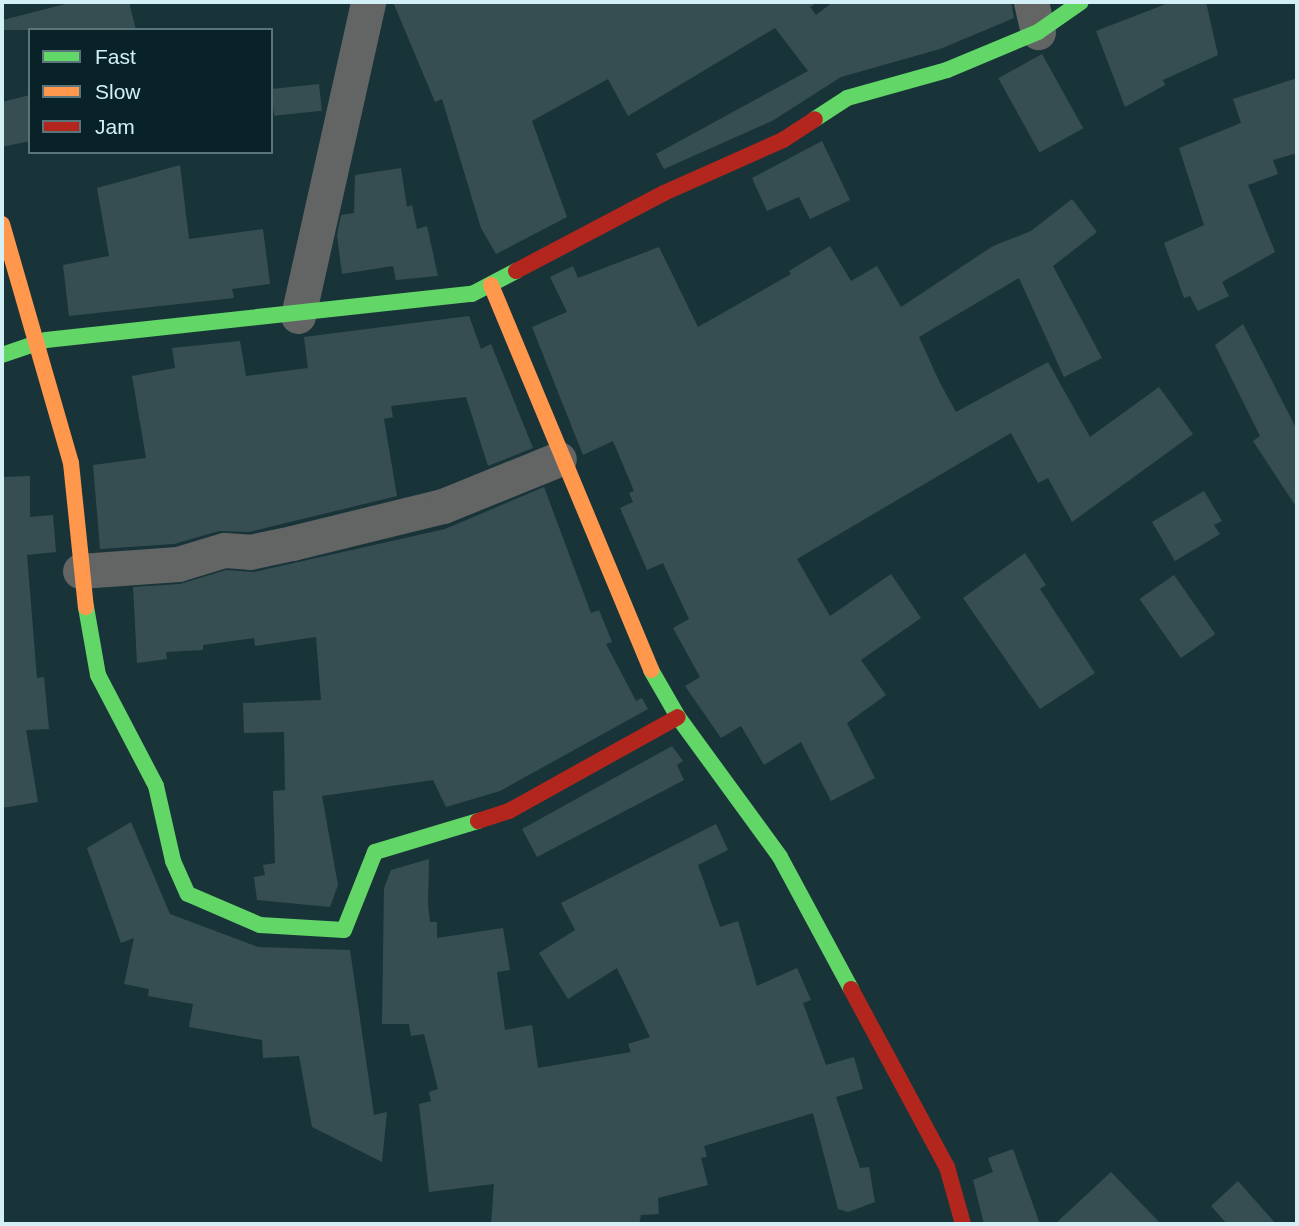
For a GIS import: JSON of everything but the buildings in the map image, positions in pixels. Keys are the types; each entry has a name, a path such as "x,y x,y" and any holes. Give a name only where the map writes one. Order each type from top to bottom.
{"street":[{"path":"298,316 368,2"},
{"path":"2,355 33,345 445,301 491,285 664,193 783,140 847,98 947,70 1034,17 1081,2"},
{"path":"2,224 33,345 71,464 80,571 98,675 156,786 180,884 187,894 260,925 344,930 375,852 509,811 678,717"},
{"path":"491,285 559,460 636,644 678,717 780,858 947,1167 963,1224"},
{"path":"80,571 177,565 224,550 250,552 292,544 443,506 559,460"}],"traffic: fast":[{"path":"815,119 847,98 947,70 1038,32 1081,2"},
{"path":"2,355 46,340 472,294 516,271"},
{"path":"86,607 98,675 156,786 173,861 188,894 260,925 344,930 375,852 478,821"},
{"path":"651,670 678,717 780,857 851,989"}],"traffic: slow":[{"path":"2,224 71,463 86,607"},
{"path":"491,285 651,670"}],"traffic: jam":[{"path":"516,271 664,193 783,140 815,119"},
{"path":"478,821 509,811 678,717"},
{"path":"851,989 947,1167 963,1224"}]}
